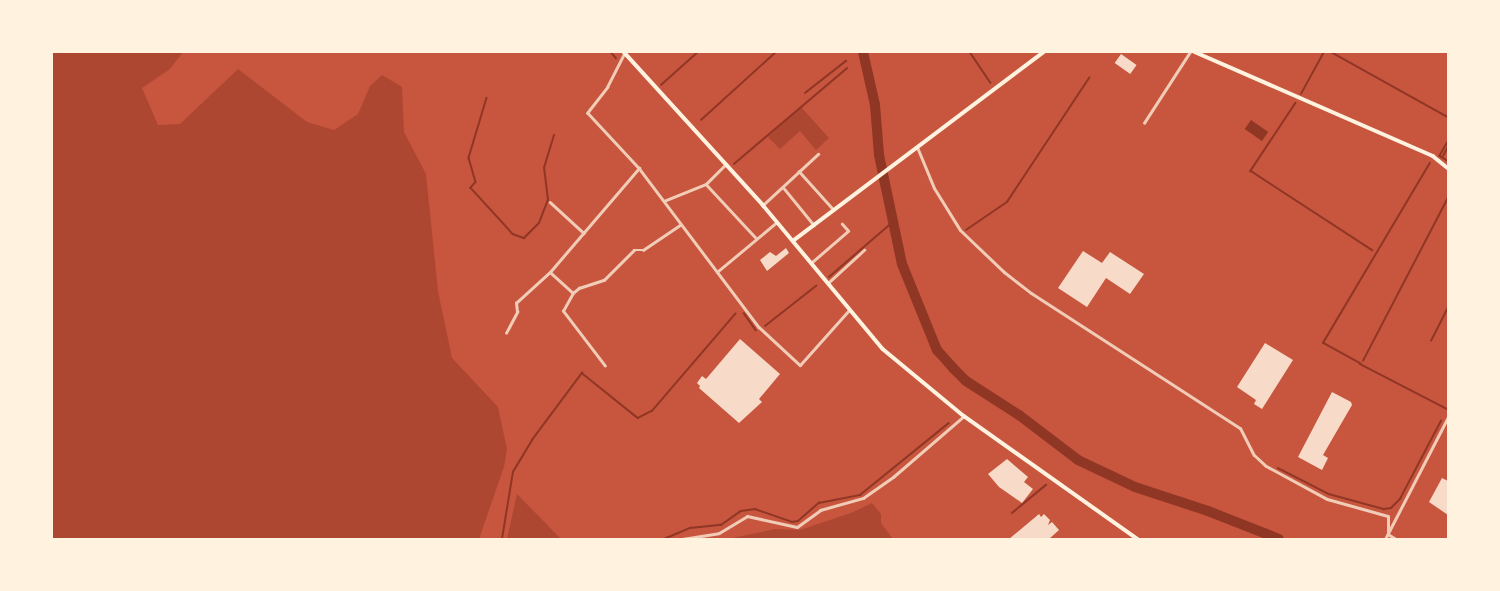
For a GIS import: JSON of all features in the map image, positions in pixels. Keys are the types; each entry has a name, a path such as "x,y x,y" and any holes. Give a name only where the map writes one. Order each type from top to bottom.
{"main road":[{"path":"793,241 1044,52"},
{"path":"1195,52 1433,156 1448,168"},
{"path":"624,53 763,205 883,349 964,416 1138,539"}],"street":[{"path":"1144,122 1190,52"},
{"path":"624,53 608,87 588,113 639,168 680,225 759,327 800,365 849,310"},
{"path":"917,147 934,188 960,230 1004,272 1031,293 1240,428 1254,455 1266,466 1327,499 1388,516 1388,534"},
{"path":"763,205 818,154"},
{"path":"664,202 706,184 726,164"},
{"path":"506,333 517,312 516,303 550,272 639,168"},
{"path":"799,171 834,210"},
{"path":"706,184 756,238"},
{"path":"783,187 814,225"},
{"path":"550,202 584,233"},
{"path":"717,272 777,222"},
{"path":"811,263 848,231 842,224"},
{"path":"605,366 563,310 573,293 589,284 604,280 634,250 643,250 680,225"},
{"path":"828,284 864,250"},
{"path":"550,272 573,293"},
{"path":"682,539 719,533 747,516 797,527 820,510 863,498 893,477 964,416"},
{"path":"1385,539 1448,417"},
{"path":"1388,534 1396,539"}],"shaded area":[{"path":"52,52 183,52 170,69 142,88 158,125 180,124 238,69 307,122 334,130 358,114 370,86 382,75 402,87 404,132 426,174 438,291 452,358 498,407 507,449 504,467 479,539 52,539"},
{"path":"801,107 829,138 816,150 800,131 780,149 768,137"},
{"path":"1251,120 1268,132 1262,141 1245,129"},
{"path":"517,494 561,539 507,539"},
{"path":"872,503 881,514 881,523 893,539 727,539 776,529 800,530 851,513"}],"building":[{"path":"1121,54 1137,65 1130,74 1115,63"},
{"path":"786,248 789,253 767,271 760,260 770,252 776,256"},
{"path":"1083,251 1102,263 1110,252 1144,274 1130,294 1106,278 1087,307 1058,288"},
{"path":"740,339 780,374 759,399 762,402 739,423 699,388 700,386 697,383 702,376 706,379"},
{"path":"1265,343 1293,360 1262,409 1254,404 1256,400 1237,387"},
{"path":"1332,392 1351,402 1352,405 1323,455 1328,458 1322,470 1298,457"},
{"path":"1007,459 1028,477 1024,482 1033,489 1022,503 999,487 988,474"},
{"path":"1442,478 1448,481 1448,515 1429,502"},
{"path":"1039,514 1041,517 1044,514 1050,520 1048,525 1052,522 1059,530 1049,539 1009,539"}],"waterway":[{"path":"611,52 616,58"},
{"path":"661,85 698,52"},
{"path":"701,120 776,52"},
{"path":"863,52 875,105 879,155 902,264 937,350 966,381 1019,415 1078,460 1135,487 1208,511 1279,539"},
{"path":"970,52 991,83"},
{"path":"1301,94 1324,52"},
{"path":"1331,52 1448,117"},
{"path":"805,93 846,61"},
{"path":"734,164 847,68"},
{"path":"966,230 1007,202 1089,78"},
{"path":"487,98 469,158 476,182 471,188 513,234 524,238 539,223 548,200 544,168 554,136"},
{"path":"1296,103 1251,171 1372,250"},
{"path":"1448,142 1440,156 1448,161"},
{"path":"1443,156 1448,147"},
{"path":"1361,364 1323,343 1430,163"},
{"path":"1363,361 1448,198"},
{"path":"829,277 893,222"},
{"path":"765,326 816,286"},
{"path":"1431,341 1448,307"},
{"path":"744,313 756,330"},
{"path":"502,539 513,472 532,440 582,373 638,418 652,411 735,314"},
{"path":"1360,364 1447,409"},
{"path":"1278,468 1329,494 1384,509 1391,508 1400,499 1441,421"},
{"path":"664,539 690,528 721,525 741,511 755,509 792,522 798,521 819,503 860,495 949,423"},
{"path":"1012,513 1046,485"}]}
